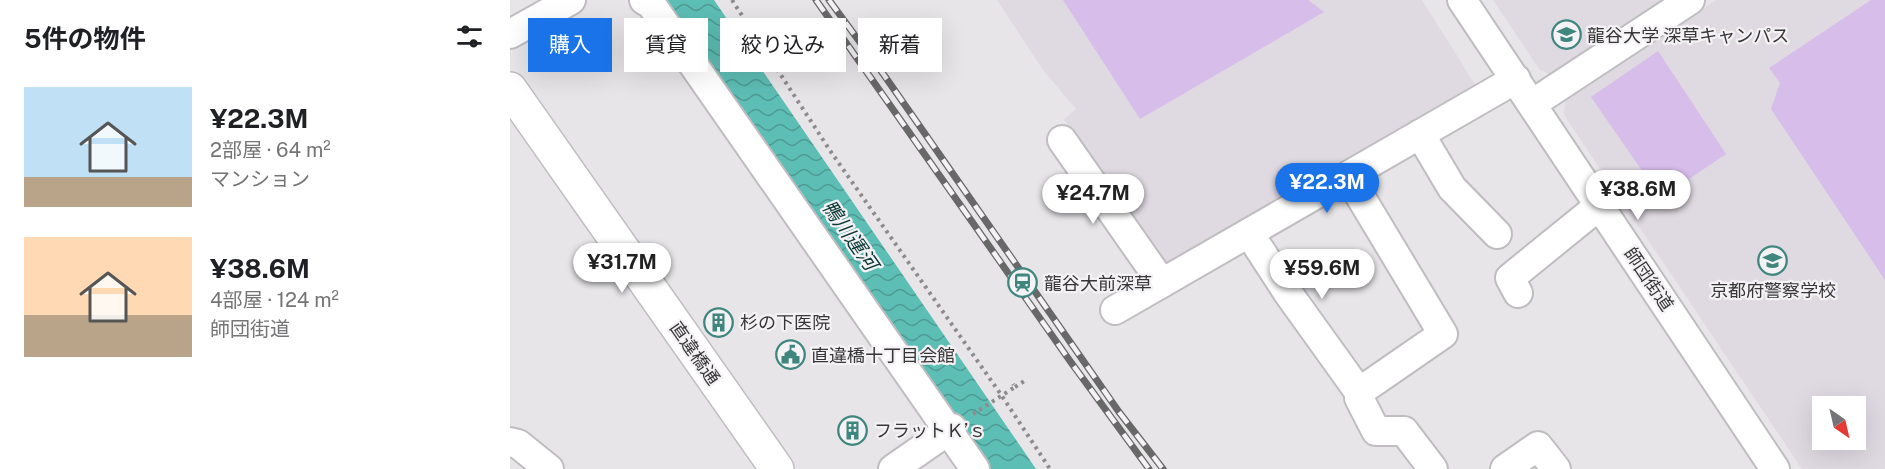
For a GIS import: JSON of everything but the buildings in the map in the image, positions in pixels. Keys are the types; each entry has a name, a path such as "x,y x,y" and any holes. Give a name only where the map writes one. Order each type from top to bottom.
{"main road":[{"name":"直違橋通","path":"510,89 777,469"}],"street":[{"path":"510,34 571,0"},
{"name":"師団街道","path":"1462,0 1775,469"},
{"path":"1532,104 1690,0"},
{"path":"648,2 950,429 975,469"},
{"path":"1115,310 1516,78"},
{"path":"1420,134 1452,188 1497,234"},
{"path":"1062,140 1162,283"},
{"path":"1348,176 1443,334 1359,392"},
{"path":"1518,293 1510,278 1600,205"},
{"path":"1249,233 1288,293 1359,392 1359,398 1376,431 1404,431 1433,469"},
{"path":"893,469 950,429"},
{"path":"510,442 518,444 549,469"},
{"path":"1505,469 1538,446 1556,469"}],"path":[{"path":"732,0 831,152 1050,469"},
{"path":"950,429 1026,380"}],"shaded area":[{"path":"997,0 1422,0 1476,86 1164,269 1064,119 1076,109 1043,70"},
{"path":"1063,0 1308,0 1324,12 1140,119"},
{"name":"龍谷大学 深草キャンパス","path":"1493,0 1669,0 1554,76 1540,70"},
{"name":"京都府警察学校","path":"1716,0 1885,0 1885,469 1802,469 1564,115 1565,99"},
{"path":"1871,0 1885,0 1885,280 1771,109 1780,83 1769,68"},
{"path":"1658,51 1726,154 1661,198 1591,97"}],"water":[{"name":"鴨川運河","path":"666,0 714,0 726,18 720,18 720,72 763,72 1036,469 986,469 708,62 708,18 678,18"}],"railway":[{"path":"816,0 1070,361 1149,469"},
{"path":"829,0 884,75 1119,412 1163,469"}],"place":[{"name":"龍谷大学 深草キャンパス","path":"1566,35"},
{"name":"京都府警察学校","path":"1773,261"},
{"name":"龍谷大前深草","path":"1023,283"},
{"name":"杉の下医院","path":"719,322"},
{"name":"直違橋十丁目会館","path":"790,355"},
{"name":"フラットＫ’ｓ","path":"853,430"}]}
